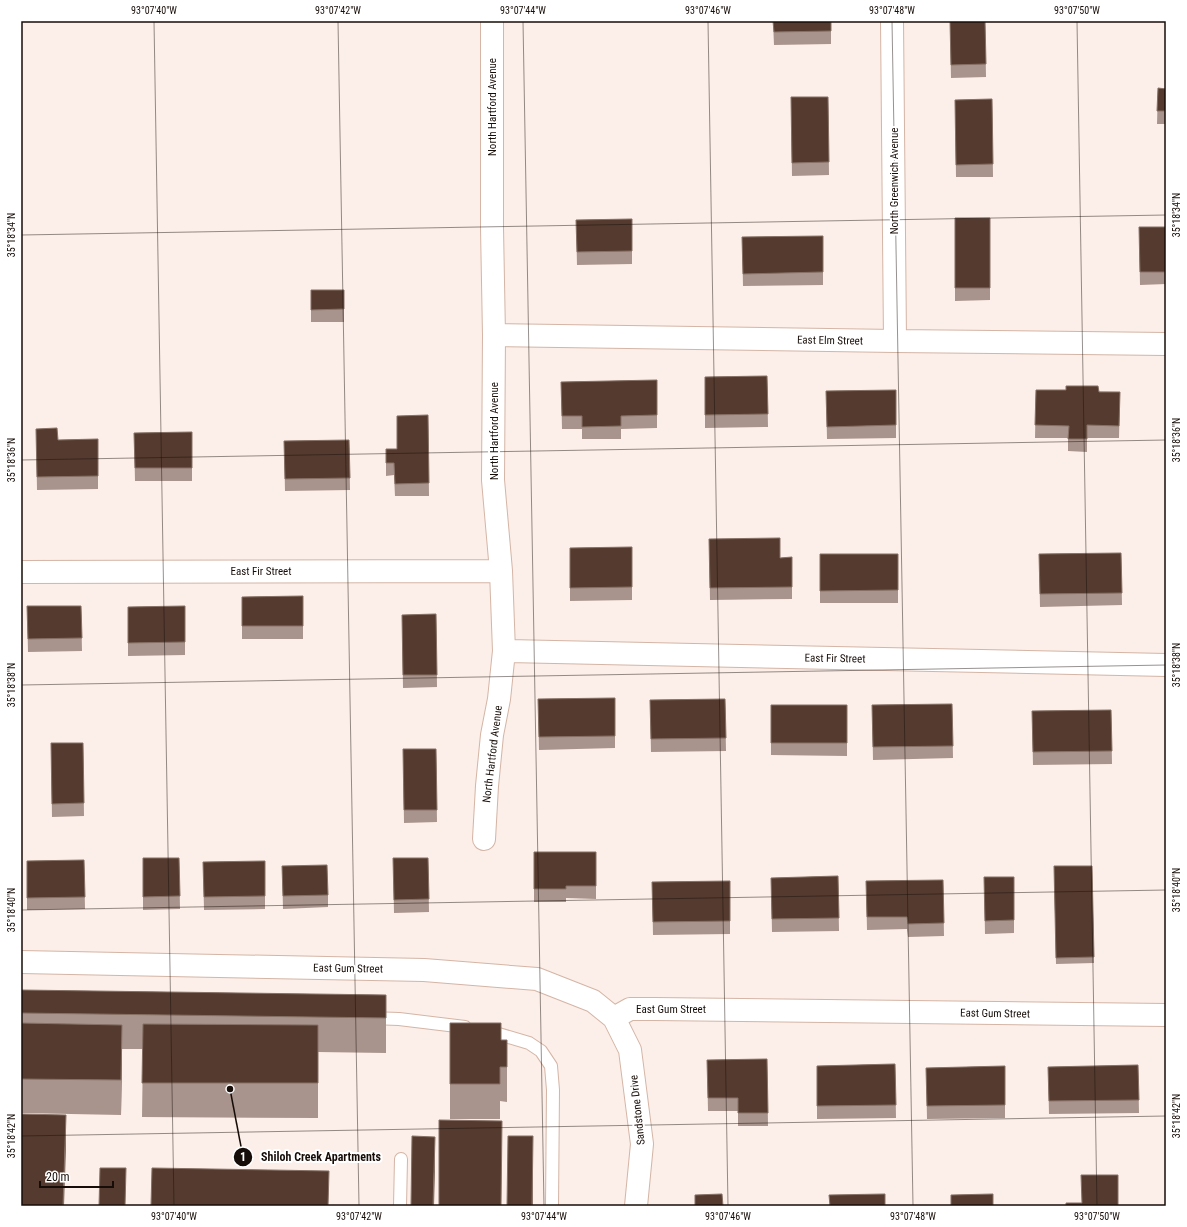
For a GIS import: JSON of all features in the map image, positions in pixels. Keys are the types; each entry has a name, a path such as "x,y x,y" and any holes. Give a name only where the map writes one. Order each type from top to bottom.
{"street":[{"name":"North Hartford Avenue","path":"484,840 492,735 499,699 504,651 501,571 493,480 494,335 492,228 492,21"},
{"name":"North Greenwich Avenue","path":"892,21 895,341"},
{"name":"East Elm Street","path":"494,335 1166,344"},
{"name":"East Fir Street","path":"21,572 501,571"},
{"name":"East Fir Street","path":"504,651 1166,665"},
{"name":"East Gum Street","path":"21,962 424,970 537,979 593,1001 614,1018 630,1009 1166,1015"},
{"name":"Sandstone Drive","path":"614,1018 630,1050 642,1144 636,1206"}],"lane":[{"path":"360,1018 399,1018 481,1029 529,1043 541,1051 550,1066 553,1090 552,1206"},
{"path":"400,1206 401,1159"}],"building":[{"path":"773,21 831,21 831,31 774,32"},
{"path":"950,21 985,21 986,64 951,65"},
{"path":"1158,88 1166,89 1166,111 1157,111"},
{"path":"791,97 828,97 829,162 792,163"},
{"path":"992,99 993,164 956,165 955,100"},
{"path":"955,218 990,218 990,288 955,288"},
{"path":"632,219 632,251 577,252 576,220"},
{"path":"1139,227 1166,227 1166,272 1140,272"},
{"path":"823,236 823,272 743,274 742,237"},
{"path":"311,290 344,290 344,309 311,310"},
{"path":"767,376 768,414 705,415 705,377"},
{"path":"657,380 657,415 621,416 621,426 582,427 582,416 562,416 561,382"},
{"path":"1066,386 1098,386 1099,392 1120,392 1119,426 1087,425 1087,439 1068,439 1069,426 1035,425 1036,390 1066,390"},
{"path":"896,390 896,425 827,427 826,391"},
{"path":"428,415 429,483 395,484 394,463 386,463 386,449 397,449 397,416"},
{"path":"57,428 58,440 98,439 98,476 37,477 36,429"},
{"path":"192,432 192,468 135,468 134,433"},
{"path":"349,440 350,478 285,479 284,441"},
{"path":"780,538 780,558 792,557 792,587 710,588 709,539"},
{"path":"632,547 632,587 570,588 570,548"},
{"path":"1121,553 1122,593 1040,594 1039,554"},
{"path":"820,554 898,554 898,590 820,591"},
{"path":"303,596 303,626 242,626 242,597"},
{"path":"27,606 81,606 82,638 28,639"},
{"path":"185,606 185,642 128,643 128,607"},
{"path":"436,614 437,675 403,675 402,615"},
{"path":"615,698 615,736 539,737 538,699"},
{"path":"725,699 726,738 651,739 650,700"},
{"path":"952,704 953,746 873,747 872,705"},
{"path":"771,705 847,705 847,743 771,743"},
{"path":"1111,710 1112,751 1033,752 1032,711"},
{"path":"51,743 83,743 84,803 52,804"},
{"path":"403,749 436,749 437,810 404,810"},
{"path":"534,852 596,852 596,886 566,886 566,889 534,889"},
{"path":"143,858 179,858 180,896 143,897"},
{"path":"393,858 428,858 429,899 394,900"},
{"path":"84,860 85,897 27,898 27,861"},
{"path":"265,861 265,896 204,897 203,862"},
{"path":"327,865 328,895 283,896 282,866"},
{"path":"1054,866 1092,866 1094,957 1056,958"},
{"path":"838,876 839,918 772,919 771,878"},
{"path":"984,877 1014,877 1014,920 985,921"},
{"path":"943,880 944,923 908,924 907,917 867,917 866,881"},
{"path":"730,881 730,921 653,922 652,882"},
{"path":"21,990 386,995 386,1018 21,1013"},
{"path":"21,1023 122,1025 121,1080 21,1079"},
{"path":"450,1023 501,1023 501,1040 507,1040 507,1067 500,1067 500,1084 450,1084"},
{"path":"143,1024 318,1025 318,1083 142,1083"},
{"path":"767,1059 768,1113 738,1113 738,1098 708,1098 707,1060"},
{"path":"895,1064 896,1105 817,1106 817,1066"},
{"path":"1138,1065 1139,1100 1049,1101 1048,1067"},
{"path":"1005,1066 1005,1105 927,1106 926,1068"},
{"path":"21,1114 66,1115 63,1206 21,1206"},
{"path":"439,1120 502,1121 501,1206 439,1206"},
{"path":"412,1136 435,1137 433,1206 411,1206"},
{"path":"508,1136 533,1136 532,1206 507,1206"},
{"path":"100,1168 126,1168 125,1206 99,1206"},
{"path":"152,1168 329,1171 328,1206 151,1206"},
{"path":"1081,1175 1118,1175 1118,1206 1066,1206 1066,1203 1082,1203"},
{"path":"722,1194 723,1206 695,1206 695,1195"},
{"path":"885,1194 885,1206 830,1206 829,1195"},
{"path":"993,1194 993,1206 951,1206 951,1195"}],"place":[{"name":"Shiloh Creek Apartments","path":"230,1089"}]}
